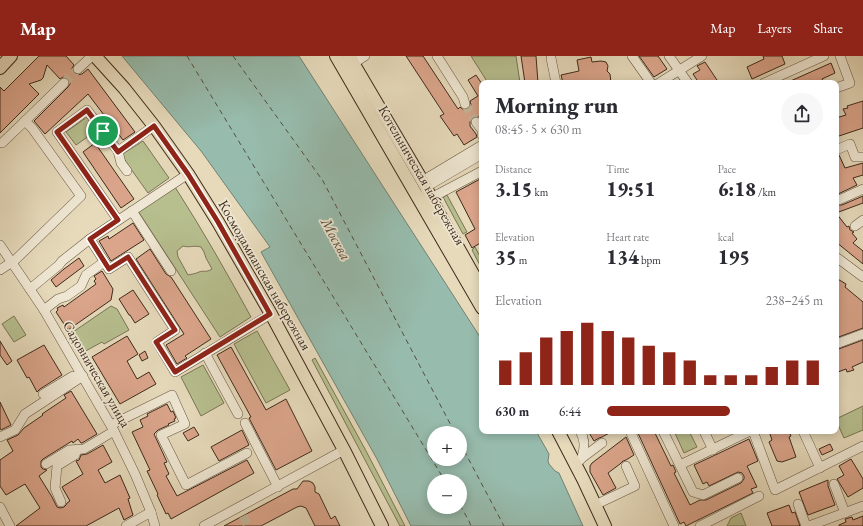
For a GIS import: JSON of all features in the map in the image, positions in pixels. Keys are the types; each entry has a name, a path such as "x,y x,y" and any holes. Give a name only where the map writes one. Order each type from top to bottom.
{"main road":[{"path":"0,68 11,56"},
{"name":"Космодамианская набережная","path":"94,56 124,88 154,126 188,174 218,222 344,450 382,526"},
{"name":"Котельническая набережная","path":"336,56 479,303"},
{"name":"Котельническая набережная","path":"351,58 427,189 479,284"},
{"path":"553,434 574,474 597,526"},
{"path":"560,434 579,461 595,505 605,526"}],"street":[{"path":"78,70 94,56"},
{"path":"351,58 365,56"},
{"path":"437,56 463,97 465,104"},
{"path":"632,56 649,80"},
{"path":"669,56 686,80"},
{"path":"664,80 702,56"},
{"path":"769,80 807,59 824,56"},
{"path":"839,87 850,83 840,56"},
{"path":"551,58 555,80"},
{"path":"2,143 64,83"},
{"path":"118,220 57,132 87,110 118,152 121,163 126,171"},
{"path":"0,270 12,262 81,196 32,128 25,121"},
{"path":"476,122 479,126"},
{"path":"118,152 154,126"},
{"path":"839,149 850,144 855,157 863,157"},
{"path":"427,189 479,147"},
{"path":"427,189 479,156"},
{"path":"427,189 479,172"},
{"path":"30,289 90,239 188,174"},
{"path":"839,200 863,189"},
{"path":"132,211 171,271"},
{"path":"855,226 863,220"},
{"path":"90,239 109,269 128,257 132,262 175,330 156,342 175,372 270,314"},
{"name":"Садовническая улица","path":"0,245 44,310 112,428 135,474 151,512 155,526"},
{"path":"839,259 863,277"},
{"path":"44,310 58,299 67,296 81,286 86,275 104,262"},
{"path":"839,343 863,334"},
{"path":"205,353 238,414"},
{"path":"43,394 82,374"},
{"path":"0,437 15,430 25,414 82,374"},
{"path":"46,464 69,450 84,449 112,428 172,395 186,424 161,435 186,485 247,453"},
{"path":"245,423 278,487"},
{"path":"579,461 584,440 581,434"},
{"path":"631,434 674,526"},
{"path":"664,434 693,492 703,495 738,478"},
{"path":"705,434 713,450"},
{"path":"680,466 746,434"},
{"path":"753,434 775,490 863,446"},
{"path":"804,434 820,468"},
{"path":"579,461 602,443"},
{"path":"61,502 55,488 57,466 75,455 77,449"},
{"path":"204,526 240,512 278,487 344,450"},
{"path":"595,505 635,486 626,466"},
{"path":"834,484 845,513"},
{"path":"700,526 718,522 759,496"},
{"path":"798,504 807,526 863,506"},
{"path":"0,507 10,526"},
{"path":"126,526 151,512"}],"shaded area":[{"path":"471,56 516,56 520,80 486,80"},
{"path":"87,117 96,131 76,145 66,132"},
{"path":"143,141 169,178 148,193 121,155"},
{"path":"175,187 214,251 251,317 220,337 138,211","holes":["183,246 201,247 212,269 188,275 178,257 177,251"]},
{"path":"447,195 467,232 463,234 443,197"},
{"path":"475,247 479,254 479,263 472,250"},
{"path":"111,306 117,309 129,330 104,344 102,342 82,353 70,334"},
{"path":"14,316 26,335 14,342 2,324"},
{"path":"257,331 290,390 266,403 234,344"},
{"path":"315,358 405,526 400,526 312,360"},
{"path":"203,365 224,403 201,416 181,377"},
{"path":"863,406 863,430 844,438 839,427 839,418"},
{"path":"675,434 690,434 697,447 684,453"},
{"path":"741,513 746,526 727,526 731,518"}],"water":[{"name":"Москва","path":"122,56 299,56 479,335 479,434 538,434 549,454 549,464 559,473 583,526 411,526 377,459 261,252 270,247 201,151"}],"building":[{"path":"39,56 66,56 74,65 72,71 77,75 82,74 88,69 135,132 123,140 88,94 45,134 34,121 70,84 68,79 63,77 60,79 47,65 43,78 29,84 39,94 0,133 0,87 4,91"},
{"path":"406,56 423,56 458,109 460,107 464,110 469,108 471,105 470,101 478,96 468,80 476,75 479,80 479,117 472,117 470,122 470,126 477,137 464,145 457,134 454,136 440,116 444,114"},
{"path":"521,56 536,56 538,80 525,80"},
{"path":"639,56 658,56 667,69 654,77"},
{"path":"763,56 782,56 785,64 752,79 747,67 764,59"},
{"path":"591,57 592,62 606,62 608,66 607,71 610,74 611,80 562,80 561,75 579,71 577,60"},
{"path":"705,62 717,80 697,80 693,74 700,70 697,66"},
{"path":"831,63 835,73 822,80 793,80"},
{"path":"863,101 863,128 839,136 839,117 846,115 843,109 848,108 847,106"},
{"path":"95,143 134,199 121,208 83,152"},
{"path":"839,155 845,168 863,163 863,175 853,178 857,185 839,194"},
{"path":"479,180 479,244 472,248 465,235 475,229 456,192"},
{"path":"863,196 863,203 839,212 839,205"},
{"path":"839,217 847,227 849,226 850,230 854,232 852,233 857,239 853,243 863,251 863,264 839,244"},
{"path":"133,223 144,240 111,261 99,241 108,236 109,239"},
{"path":"150,249 166,274 171,277 211,339 185,356 187,358 177,364 166,345 184,334 136,259"},
{"path":"79,258 84,266 56,287 51,280"},
{"path":"102,271 113,289 111,300 68,330 56,312 58,310 57,308 63,305 64,307 96,284 94,281 96,279 94,276"},
{"path":"839,280 846,284 845,287 863,302 863,328 839,337"},
{"path":"133,290 149,314 135,323 119,299"},
{"path":"127,336 138,354 127,361 137,379 149,372 156,384 120,404 92,357"},
{"path":"863,340 863,362 852,367 854,370 847,372 846,369 839,372 839,349"},
{"path":"0,341 12,361 7,365 0,355"},
{"path":"44,345 62,375 37,392 17,360"},
{"path":"231,347 266,410 286,399 312,451 276,470 249,418 251,417 217,355"},
{"path":"145,351 148,358 142,361 139,355"},
{"path":"71,391 97,434 82,443 78,439 73,443 72,441 43,459 41,461 41,467 47,470 39,476 57,507 64,507 70,501 62,487 83,474 76,461 79,460 81,455 87,454 103,445 112,462 98,470 105,483 120,475 130,498 128,499 133,515 124,520 119,508 86,526 16,526 40,508 25,484 6,495 0,486 0,460 13,451 7,440 18,435 24,428 43,415 42,414 66,398 64,395"},
{"path":"0,402 11,425 1,430 0,428"},
{"path":"167,404 171,412 173,411 176,418 174,419 175,421 158,430 154,434 167,462 164,463 169,474 166,476 177,496 247,460 254,473 171,519 168,513 166,514 157,495 158,494 147,471 150,470 132,432 143,427 140,420 148,416 147,414"},
{"path":"194,427 199,435 188,441 183,433"},
{"path":"242,430 249,445 219,461 211,447"},
{"path":"590,434 608,434 599,438 594,441"},
{"path":"638,434 655,434 671,466 673,465 676,472 674,473 690,505 700,500 706,500 741,483 744,479 742,473 738,472 709,486 707,482 703,484 694,465 749,439 758,461 747,466 757,487 751,489 753,493 686,526 684,522 680,524"},
{"path":"770,434 790,434 791,436 789,437 796,457 782,462 777,461 769,442 772,440"},
{"path":"626,437 634,455 623,461 608,473 616,488 603,495 590,472 590,466"},
{"path":"830,444 833,450 822,455 819,449"},
{"path":"851,459 863,479 863,488 848,497 837,479 844,475 839,466"},
{"path":"828,480 828,486 835,505 808,515 799,492"},
{"path":"303,481 313,483 315,492 319,494 331,519 335,516 340,526 315,526 306,508 301,506 261,526 224,526 293,489 297,489"},
{"path":"789,505 792,513 795,512 800,526 772,526 767,513"},
{"path":"863,516 863,526 839,526 846,522 845,519 852,517 853,520"}],"ferry route":[{"path":"187,56 441,474"},
{"path":"233,56 323,181 451,426"},
{"path":"467,456 504,526"},
{"path":"465,514 471,526"}],"tunnel":[{"path":"64,83 78,69"},
{"path":"465,104 476,122"},
{"path":"243,516 248,526"}],"route":[{"path":"87,110 103,131 118,152 154,126 188,174 218,222 270,314 175,372 156,342 175,330 128,257 109,269 90,239 118,220 57,132 87,110"}]}
